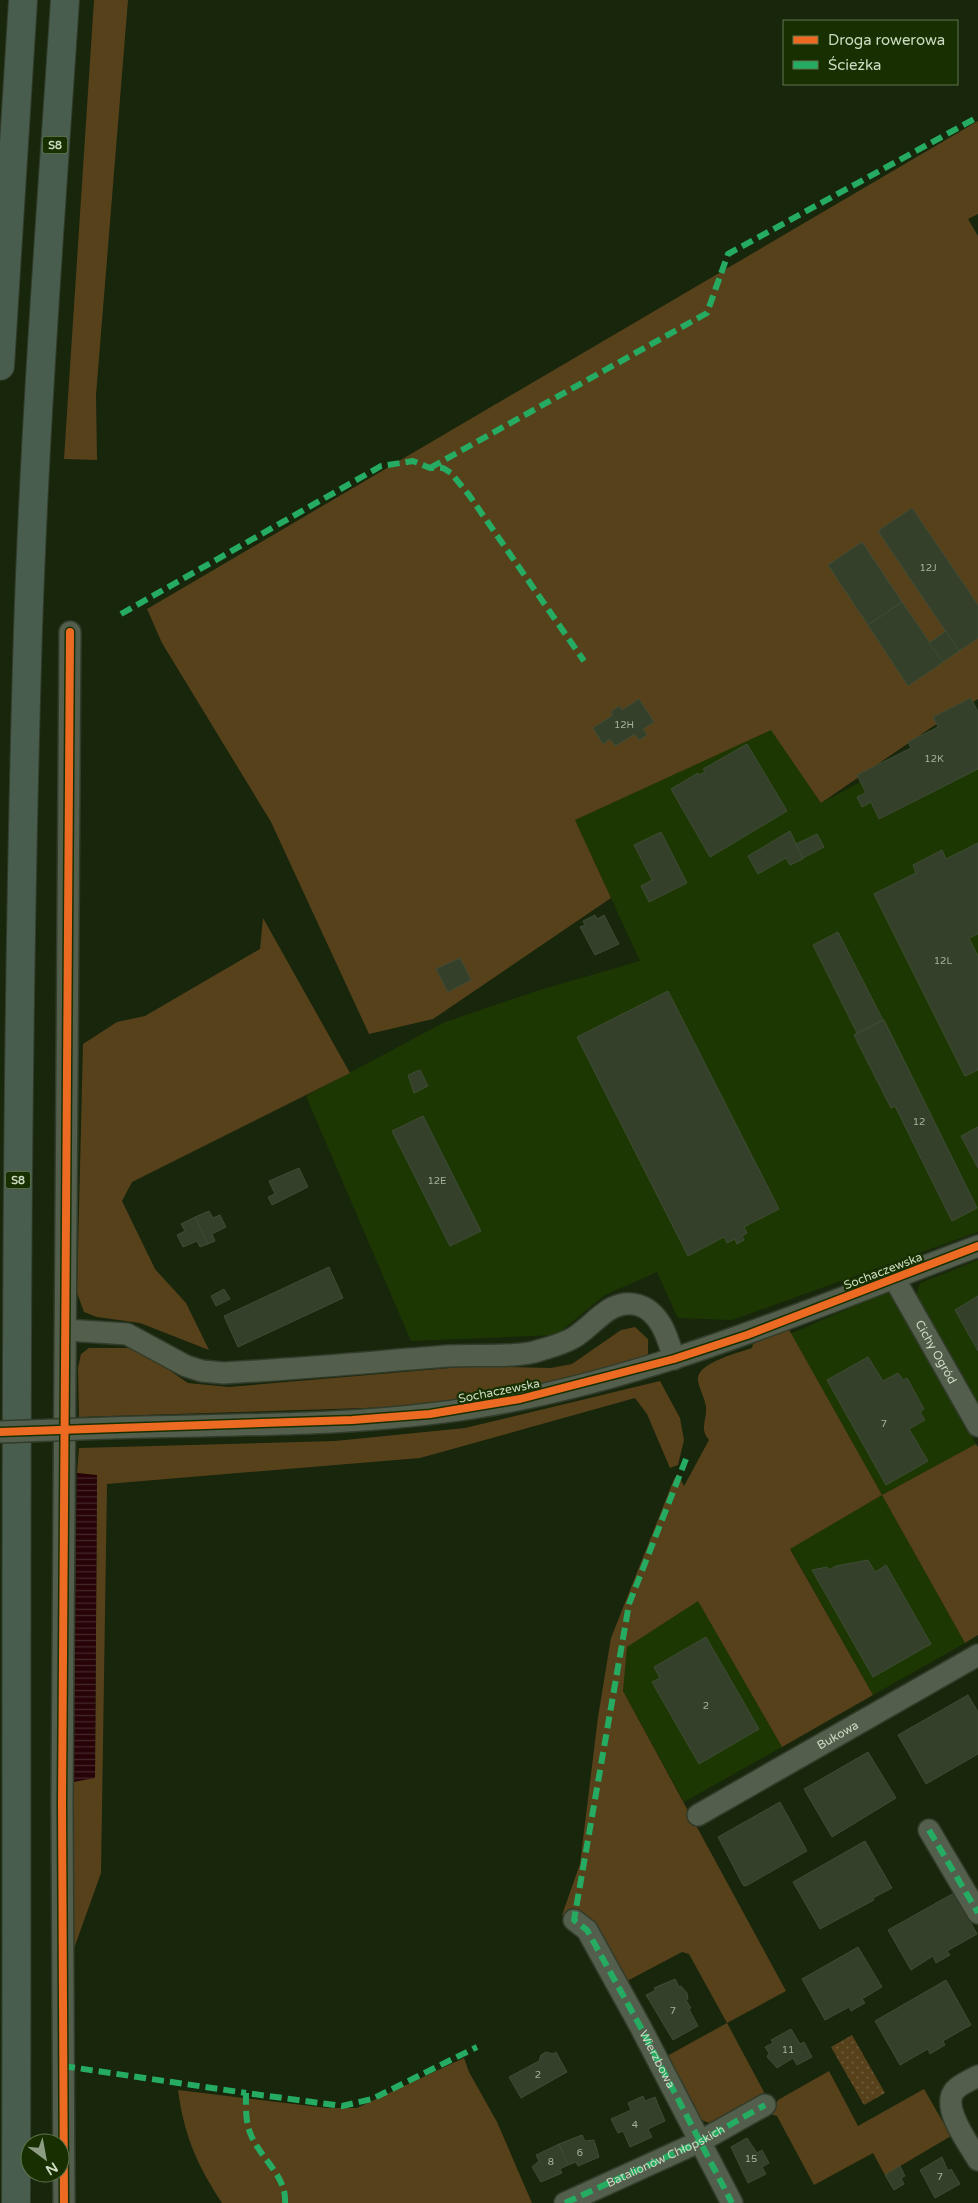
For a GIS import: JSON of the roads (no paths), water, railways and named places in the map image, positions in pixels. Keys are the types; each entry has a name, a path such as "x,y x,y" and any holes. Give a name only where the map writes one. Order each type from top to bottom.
{"highway":[{"path":"0,366 23,0"},
{"name":"S8","path":"16,2203 18,1040 29,625 46,291 65,0"}],"street":[{"path":"64,2203 62,1803 70,632"},
{"name":"Sochaczewska","path":"0,1432 352,1420 430,1414 520,1399 674,1359 767,1328 978,1246"},
{"name":"Cichy Ogród","path":"894,1278 978,1426"},
{"path":"66,1330 127,1334 186,1366 202,1371 224,1374 462,1355 531,1352 556,1346 574,1337 611,1308 625,1303 637,1305 654,1315 664,1330 674,1359"},
{"name":"Bukowa","path":"698,1815 978,1655"},
{"path":"929,1830 978,1913"},
{"name":"Wierzbowa","path":"574,1920 587,1930 732,2203"},
{"path":"978,2076 956,2088 950,2103 954,2120 978,2160"},
{"name":"Batalionów Chłopskich","path":"565,2203 700,2141 764,2105"}]}
